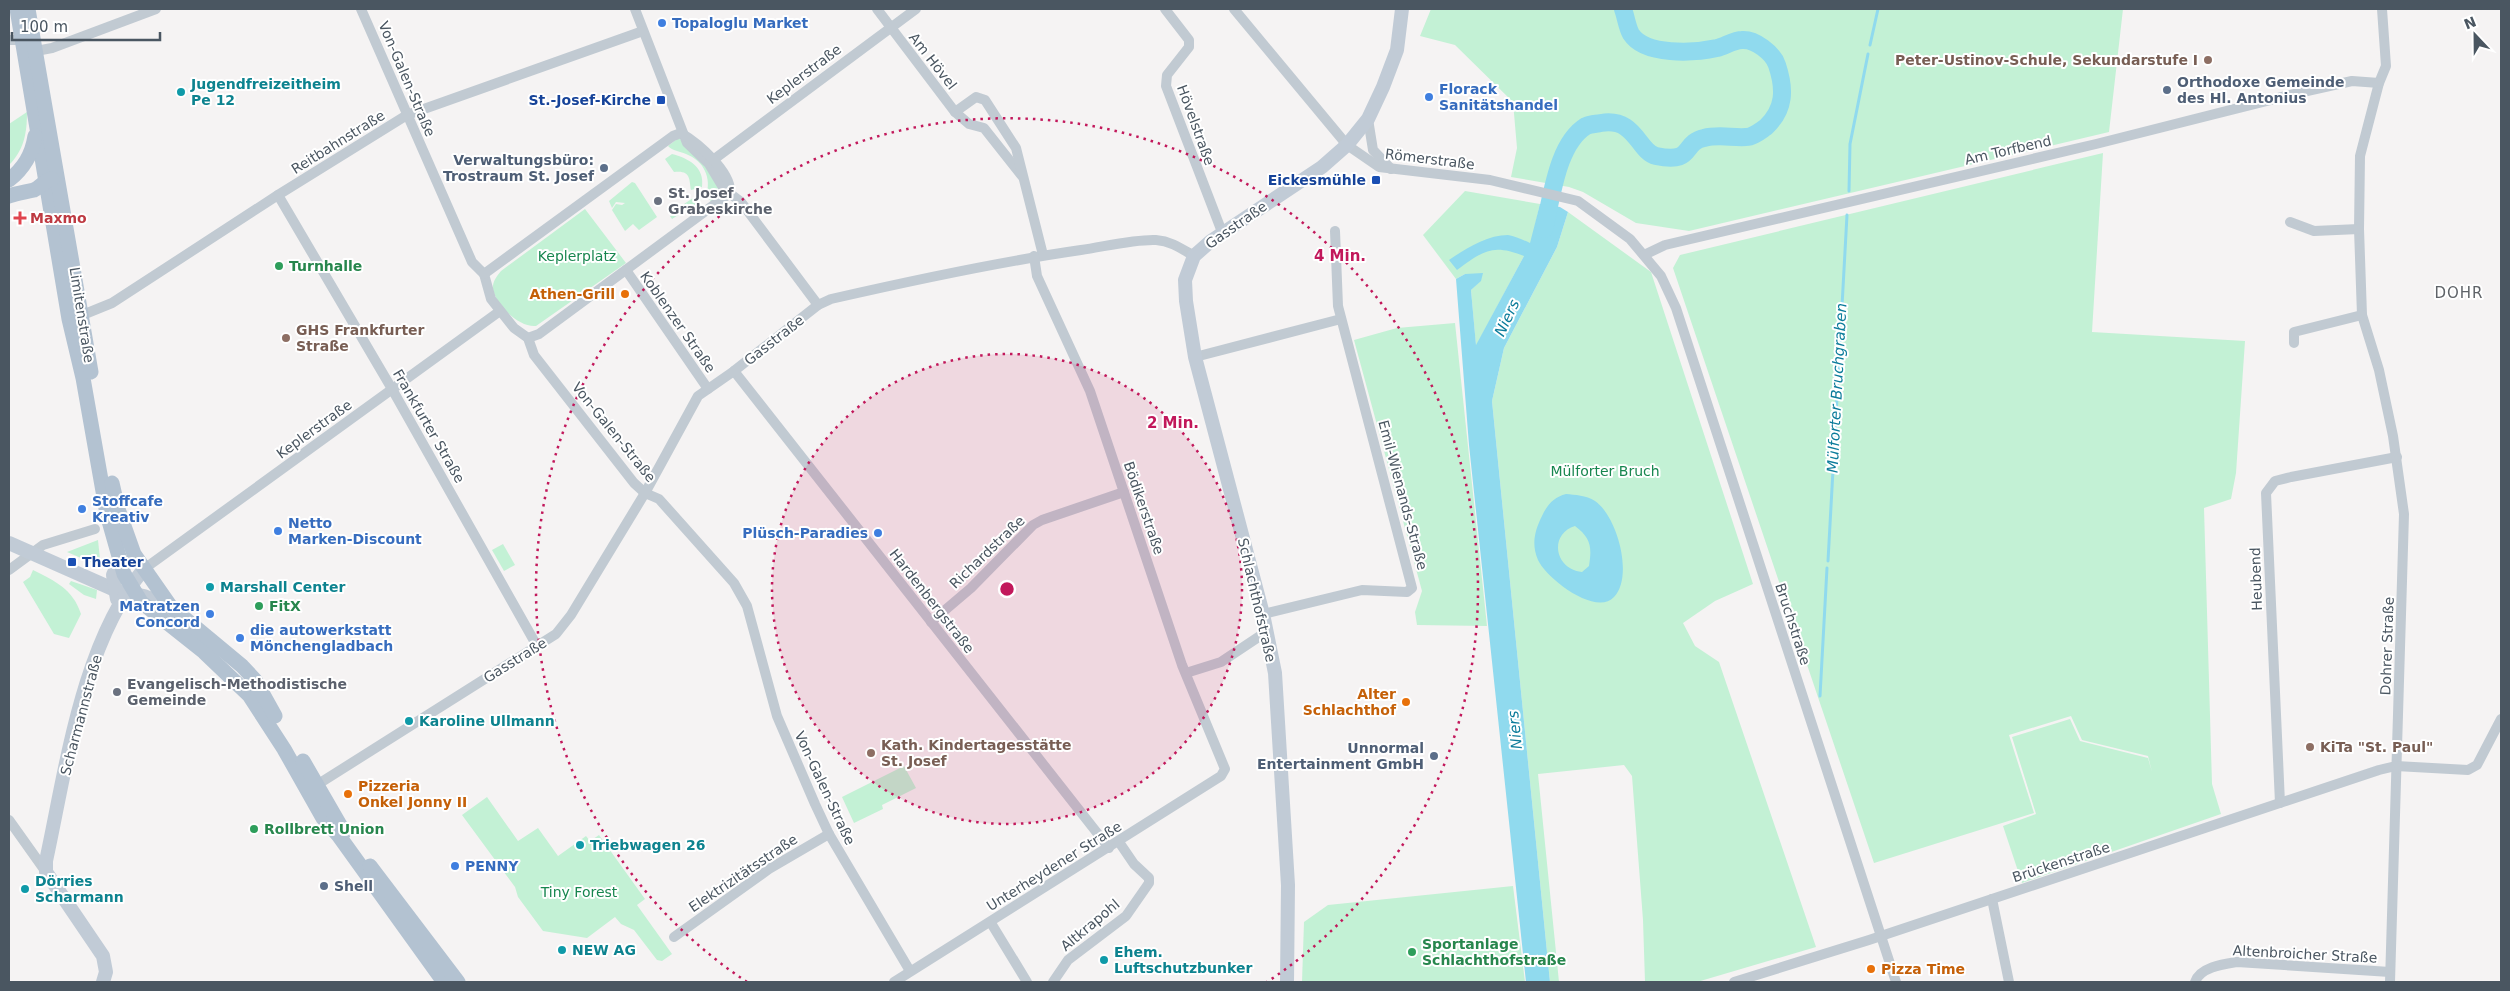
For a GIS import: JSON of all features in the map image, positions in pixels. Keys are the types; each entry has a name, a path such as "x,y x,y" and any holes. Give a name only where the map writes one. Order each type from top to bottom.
{"main road":[{"name":"Limitenstraße","path":"17,9 76,317 84,383 107,514 127,595"},
{"name":"Limitenstraße","path":"28,9 25,43 37,127 51,179"},
{"name":"Gasstraße","path":"1194,256 1222,232 1322,167 1346,145 1368,118 1397,50 1402,9"},
{"path":"9,181 26,162 33,147 37,127"},
{"path":"9,181 30,175 51,179"},
{"path":"9,196 24,190 32,190 51,179"},
{"name":"Schlachthofstraße","path":"1194,256 1185,280 1186,301 1195,357 1263,614 1274,673 1288,876 1287,982"},
{"name":"Limitenstraße","path":"76,317 91,377 113,489 124,530 134,554 171,607 242,666 255,680 312,788"},
{"path":"9,542 127,595 189,639 242,686 354,846 393,893 458,982"},
{"name":"Scharmannstraße","path":"46,872 46,861 84,696 103,640 127,595 144,569"},
{"path":"127,595 144,596 171,607"},
{"path":"312,788 323,818 444,982"},
{"path":"46,872 103,956 106,972 103,982"}],"street":[{"path":"25,43 52,48 156,9"},
{"name":"Von-Galen-Straße","path":"361,9 472,262 484,274 488,294 514,328 528,338 534,355 634,483 645,494 659,499 734,583 747,606 777,716 828,834 910,971"},
{"path":"635,9 681,132 687,143 711,162 730,187 730,193"},
{"name":"Am Hövel","path":"877,9 955,112 969,124 984,128 1022,176"},
{"name":"Keplerstraße","path":"711,162 916,9"},
{"name":"Hövelstraße","path":"1165,9 1189,40 1189,47 1167,75 1166,86 1222,232"},
{"name":"Römerstraße","path":"1234,9 1346,145 1379,167 1490,180 1565,196 1578,201 1607,220 1630,239 1661,276"},
{"name":"Dohrer Straße","path":"2382,9 2386,66 2379,83 2360,156 2360,229 2362,315 2379,370 2397,457 2404,514 2403,605 2390,977"},
{"name":"Reitbahnstraße","path":"76,317 112,303 278,195 407,115 643,31"},
{"name":"Am Torfbend","path":"1644,255 1665,245 2096,144 2298,93 2352,81 2379,83"},
{"name":"Am Hövel","path":"955,112 976,97 985,100 1016,148 1038,256"},
{"path":"1368,118 1373,150 1392,170"},
{"path":"484,274 681,132"},
{"path":"528,338 539,334 730,193"},
{"path":"730,193 741,202 818,305"},
{"name":"Frankfurter Straße","path":"278,195 392,389 537,646"},
{"path":"2290,222 2314,231 2360,229"},
{"name":"Emil-Wienands-Straße","path":"1263,614 1362,590 1407,592 1412,588 1407,562 1338,306 1335,231"},
{"name":"Gasstraße","path":"312,788 556,634 571,615 645,494 698,396 734,371 818,305 831,299 918,279 1038,256 1155,240 1170,243 1194,256"},
{"name":"Bödikerstraße","path":"1038,256 1037,276 1090,391 1186,673 1225,769"},
{"name":"Koblenzer Straße","path":"626,270 708,389"},
{"name":"Bruchstraße","path":"1661,276 1676,308 1896,982"},
{"name":"Keplerstraße","path":"144,569 500,311"},
{"path":"2294,343 2294,332 2362,315"},
{"path":"1195,357 1341,319"},
{"name":"Hardenbergstraße","path":"734,371 1109,848"},
{"name":"Heubend","path":"2280,803 2266,493 2275,481 2397,457"},
{"name":"Richardstraße","path":"931,622 971,588 1033,525 1042,520 1124,492"},
{"path":"9,570 43,546 95,529"},
{"path":"1186,673 1221,662 1266,632"},
{"path":"2396,766 2468,770 2477,765 2501,719"},
{"name":"Brückenstraße","path":"1734,982 1992,900 2396,766"},
{"name":"Unterheydener Straße","path":"894,982 991,923 1222,776 1225,769"},
{"path":"9,820 46,872"},
{"name":"Elektrizitätsstraße","path":"674,938 769,869 828,834"},
{"name":"Altkrapohl","path":"1053,982 1068,960 1126,916 1149,883 1149,878 1134,864 1119,842"},
{"path":"1992,900 2008,982"},
{"path":"991,923 1027,982"},
{"name":"Altenbroicher Straße","path":"2195,982 2196,978 2216,965 2237,962 2390,977"}],"green space":[{"path":"1431,9 2123,9 2109,132 1689,231 1636,223 1583,192 1569,187 1511,177 1517,148 1513,102 1455,45 1420,36"},
{"path":"27,112 24,141 9,165 9,124"},
{"path":"677,139 680,139 700,157 723,192 713,203 706,196 708,183 702,166 692,157 668,146"},
{"path":"2103,153 2092,332 2245,341 2236,473 2231,499 2204,508 2212,784 2221,814 2022,883 2003,826 2036,814 2012,737 2070,719 2080,741 2148,758 2152,772 2148,756 2082,740 2071,716 2009,735 2034,813 1874,863 1673,268 1680,255"},
{"path":"672,154 694,164 701,174 702,187 691,190 688,176 684,172 674,172 665,159"},
{"path":"632,182 635,183 657,217 639,230 633,224 625,231 612,210 616,204 622,205 625,203 616,202 612,208 609,201"},
{"path":"1465,191 1540,204 1531,243 1476,346 1471,290 1480,281 1465,274 1456,279 1423,235"},
{"path":"699,194 702,197 696,204 672,219 670,216"},
{"name":"Keplerplatz","path":"585,209 626,263 536,326 529,326 515,319 503,308 495,295 493,286 496,277 501,271"},
{"name":"Mülforter Bruch","path":"1568,212 1651,272 1753,584 1715,601 1683,623 1695,646 1719,662 1816,947 1697,982 1645,982 1643,920 1632,776 1624,765 1538,774 1559,982 1550,982 1492,401 1504,348 1557,247"},
{"path":"1455,323 1487,626 1417,625 1415,612 1422,591 1354,340 1397,328"},
{"path":"98,540 100,559 95,564 67,552"},
{"path":"503,544 515,565 504,571 492,550"},
{"path":"33,570 62,587 78,605 81,614 69,638 54,634 23,582 30,577"},
{"path":"71,581 97,590 96,599 84,595 69,584"},
{"path":"904,766 916,788 882,805 883,809 854,823 842,797"},
{"name":"Tiny Forest","path":"487,797 518,841 538,828 558,856 586,836 590,841 599,835 645,899 637,905 672,954 662,961 657,960 634,930 621,924 615,917 587,938 543,931 518,897 515,887 462,815"},
{"name":"Sportanlage Schlachthofstraße","path":"1513,886 1525,982 1302,982 1304,922 1328,905"}],"water":[{"path":"1540,204 1560,207 1568,212 1557,247 1504,348 1492,401 1550,982 1526,982 1469,445 1456,279 1465,274 1483,273 1481,281 1471,290 1476,345 1524,256 1504,250 1488,251 1457,270 1449,260 1462,251 1492,237 1508,235 1530,243"},
{"path":"1562,495 1580,496 1595,501 1610,519 1616,532 1623,561 1623,575 1620,587 1614,597 1606,602 1584,599 1572,593 1551,576 1538,560 1534,543 1537,527 1549,505 1554,499","holes":["1575,526 1587,539 1590,548 1589,566 1582,572 1565,565 1558,551 1558,543 1561,536 1567,530"]}],"waterway":[{"name":"Niers","path":"1544,229 1553,187 1562,158 1576,134 1586,126 1601,123 1622,125 1650,153 1668,158 1682,155 1692,144 1704,138 1715,136 1749,137 1754,135 1766,127 1780,106 1782,90 1777,65 1772,56 1758,44 1742,40 1707,50 1683,52 1658,49 1647,46 1631,34 1623,9"},
{"name":"Mülforter Bruchgraben","path":"1870,45 1878,9"},
{"name":"Mülforter Bruchgraben","path":"1849,191 1850,144 1868,54"},
{"name":"Mülforter Bruchgraben","path":"1828,561 1847,215"},
{"name":"Mülforter Bruchgraben","path":"1820,696 1827,568"}],"place":[{"name":"Topaloglu Market","path":"662,23"},
{"name":"Peter-Ustinov-Schule, Sekundarstufe I","path":"2208,60"},
{"name":"Orthodoxe Gemeinde des Hl. Antonius","path":"2167,90"},
{"name":"Jugendfreizeitheim Pe 12","path":"181,92"},
{"name":"Florack Sanitätshandel","path":"1429,97"},
{"name":"St.-Josef-Kirche","path":"661,100"},
{"name":"Verwaltungsbüro: Trostraum St. Josef","path":"604,168"},
{"name":"Eickesmühle","path":"1376,180"},
{"name":"St. Josef Grabeskirche","path":"658,201"},
{"name":"Maxmo","path":"20,218"},
{"name":"Turnhalle","path":"279,266"},
{"name":"Athen-Grill","path":"625,294"},
{"name":"GHS Frankfurter Straße","path":"286,338"},
{"name":"Stoffcafe Kreativ","path":"82,509"},
{"name":"Netto Marken-Discount","path":"278,531"},
{"name":"Plüsch-Paradies","path":"878,533"},
{"name":"Theater","path":"72,562"},
{"name":"Marshall Center","path":"210,587"},
{"name":"FitX","path":"259,606"},
{"name":"Matratzen Concord","path":"210,614"},
{"name":"die autowerkstatt Mönchengladbach","path":"240,638"},
{"name":"Evangelisch-Methodistische Gemeinde","path":"117,692"},
{"name":"Alter Schlachthof","path":"1406,702"},
{"name":"Karoline Ullmann","path":"409,721"},
{"name":"KiTa \"St. Paul\"","path":"2310,747"},
{"name":"Kath. Kindertagesstätte St. Josef","path":"871,753"},
{"name":"Unnormal Entertainment GmbH","path":"1434,756"},
{"name":"Pizzeria Onkel Jonny II","path":"348,794"},
{"name":"Rollbrett Union","path":"254,829"},
{"name":"Triebwagen 26","path":"580,845"},
{"name":"PENNY","path":"455,866"},
{"name":"Shell","path":"324,886"},
{"name":"Dörries Scharmann","path":"25,889"},
{"name":"NEW AG","path":"562,950"},
{"name":"Sportanlage Schlachthofstraße","path":"1412,952"},
{"name":"Ehem. Luftschutzbunker","path":"1104,960"},
{"name":"Pizza Time","path":"1871,969"}],"district":[{"name":"DOHR","path":"2459,293"}]}
